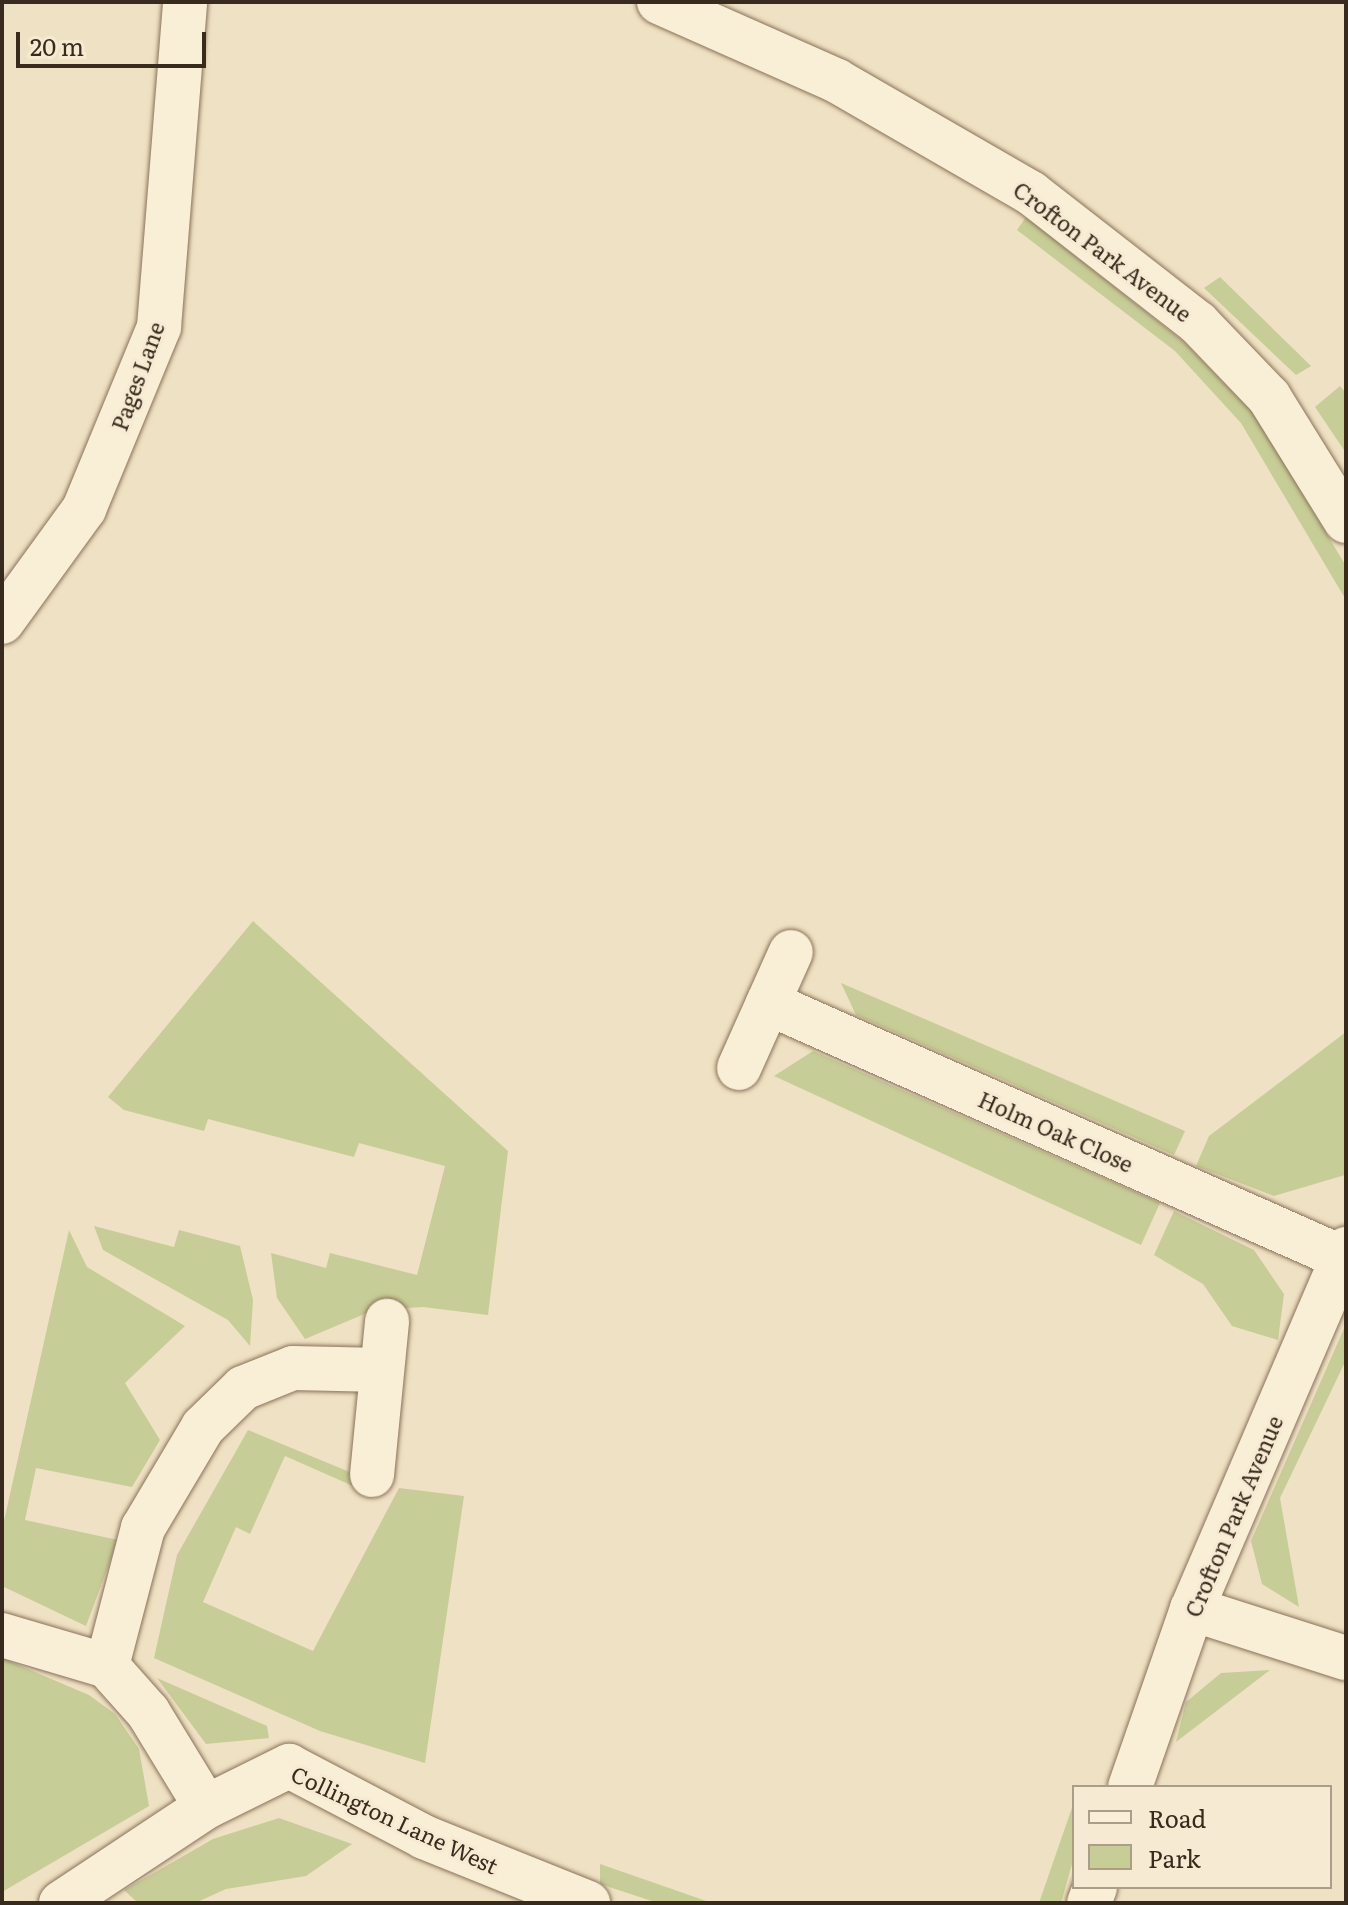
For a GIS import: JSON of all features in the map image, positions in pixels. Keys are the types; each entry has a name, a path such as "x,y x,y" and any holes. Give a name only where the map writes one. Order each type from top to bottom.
{"street":[{"name":"Pages Lane","path":"2,622 84,509 159,327 185,2"},
{"name":"Crofton Park Avenue","path":"659,2 837,81 1031,193 1198,323 1269,397 1346,521"},
{"path":"739,1068 791,952"},
{"name":"Holm Oak Close","path":"768,1003 1344,1253"},
{"name":"Crofton Park Avenue","path":"1131,1785 1192,1609 1344,1253"},
{"path":"372,1475 387,1321"},
{"path":"107,1666 143,1528 203,1427 243,1388 293,1368 382,1370"},
{"path":"1192,1609 1346,1658"},
{"path":"2,1635 107,1666 148,1712 206,1807"},
{"name":"Collington Lane West","path":"61,1903 206,1807 289,1766 424,1837 588,1903"}],"green space":[{"path":"1026,217 1184,342 1255,415 1346,566 1346,600 1241,423 1175,351 1017,230"},
{"path":"1220,277 1311,366 1296,375 1204,288"},
{"path":"1340,386 1346,393 1346,453 1315,407"},
{"path":"253,921 508,1151 488,1315 423,1307 374,1310 305,1339 277,1298 271,1253 326,1268 330,1253 417,1275 445,1166 359,1143 354,1157 208,1119 204,1131 124,1110 108,1097"},
{"path":"841,983 1185,1131 1174,1155 856,1015"},
{"path":"1346,1032 1345,1175 1274,1196 1196,1166 1209,1136"},
{"path":"813,1051 1160,1203 1141,1245 774,1076"},
{"path":"1174,1211 1254,1250 1284,1294 1278,1340 1232,1326 1203,1284 1154,1255"},
{"path":"94,1226 174,1247 179,1230 240,1246 253,1300 250,1346 228,1320 103,1250"},
{"path":"69,1230 87,1267 185,1326 125,1383 160,1440 132,1487 36,1468 25,1520 118,1540 86,1626 2,1586 2,1530"},
{"path":"1346,1324 1346,1360 1280,1498 1299,1607 1262,1584 1251,1541"},
{"path":"248,1430 352,1473 353,1486 285,1456 250,1534 236,1527 203,1602 313,1651 399,1488 464,1496 425,1763 320,1731 154,1658 177,1555"},
{"path":"2,1658 89,1695 115,1714 139,1749 149,1806 2,1892"},
{"path":"1270,1670 1176,1742 1186,1702 1221,1673"},
{"path":"157,1678 267,1726 269,1738 206,1744"},
{"path":"1072,1808 1072,1864 1061,1903 1039,1903"},
{"path":"279,1818 352,1844 306,1876 226,1889 195,1903 138,1903 124,1890 213,1839"},
{"path":"600,1864 712,1903 658,1903 600,1884"}]}
